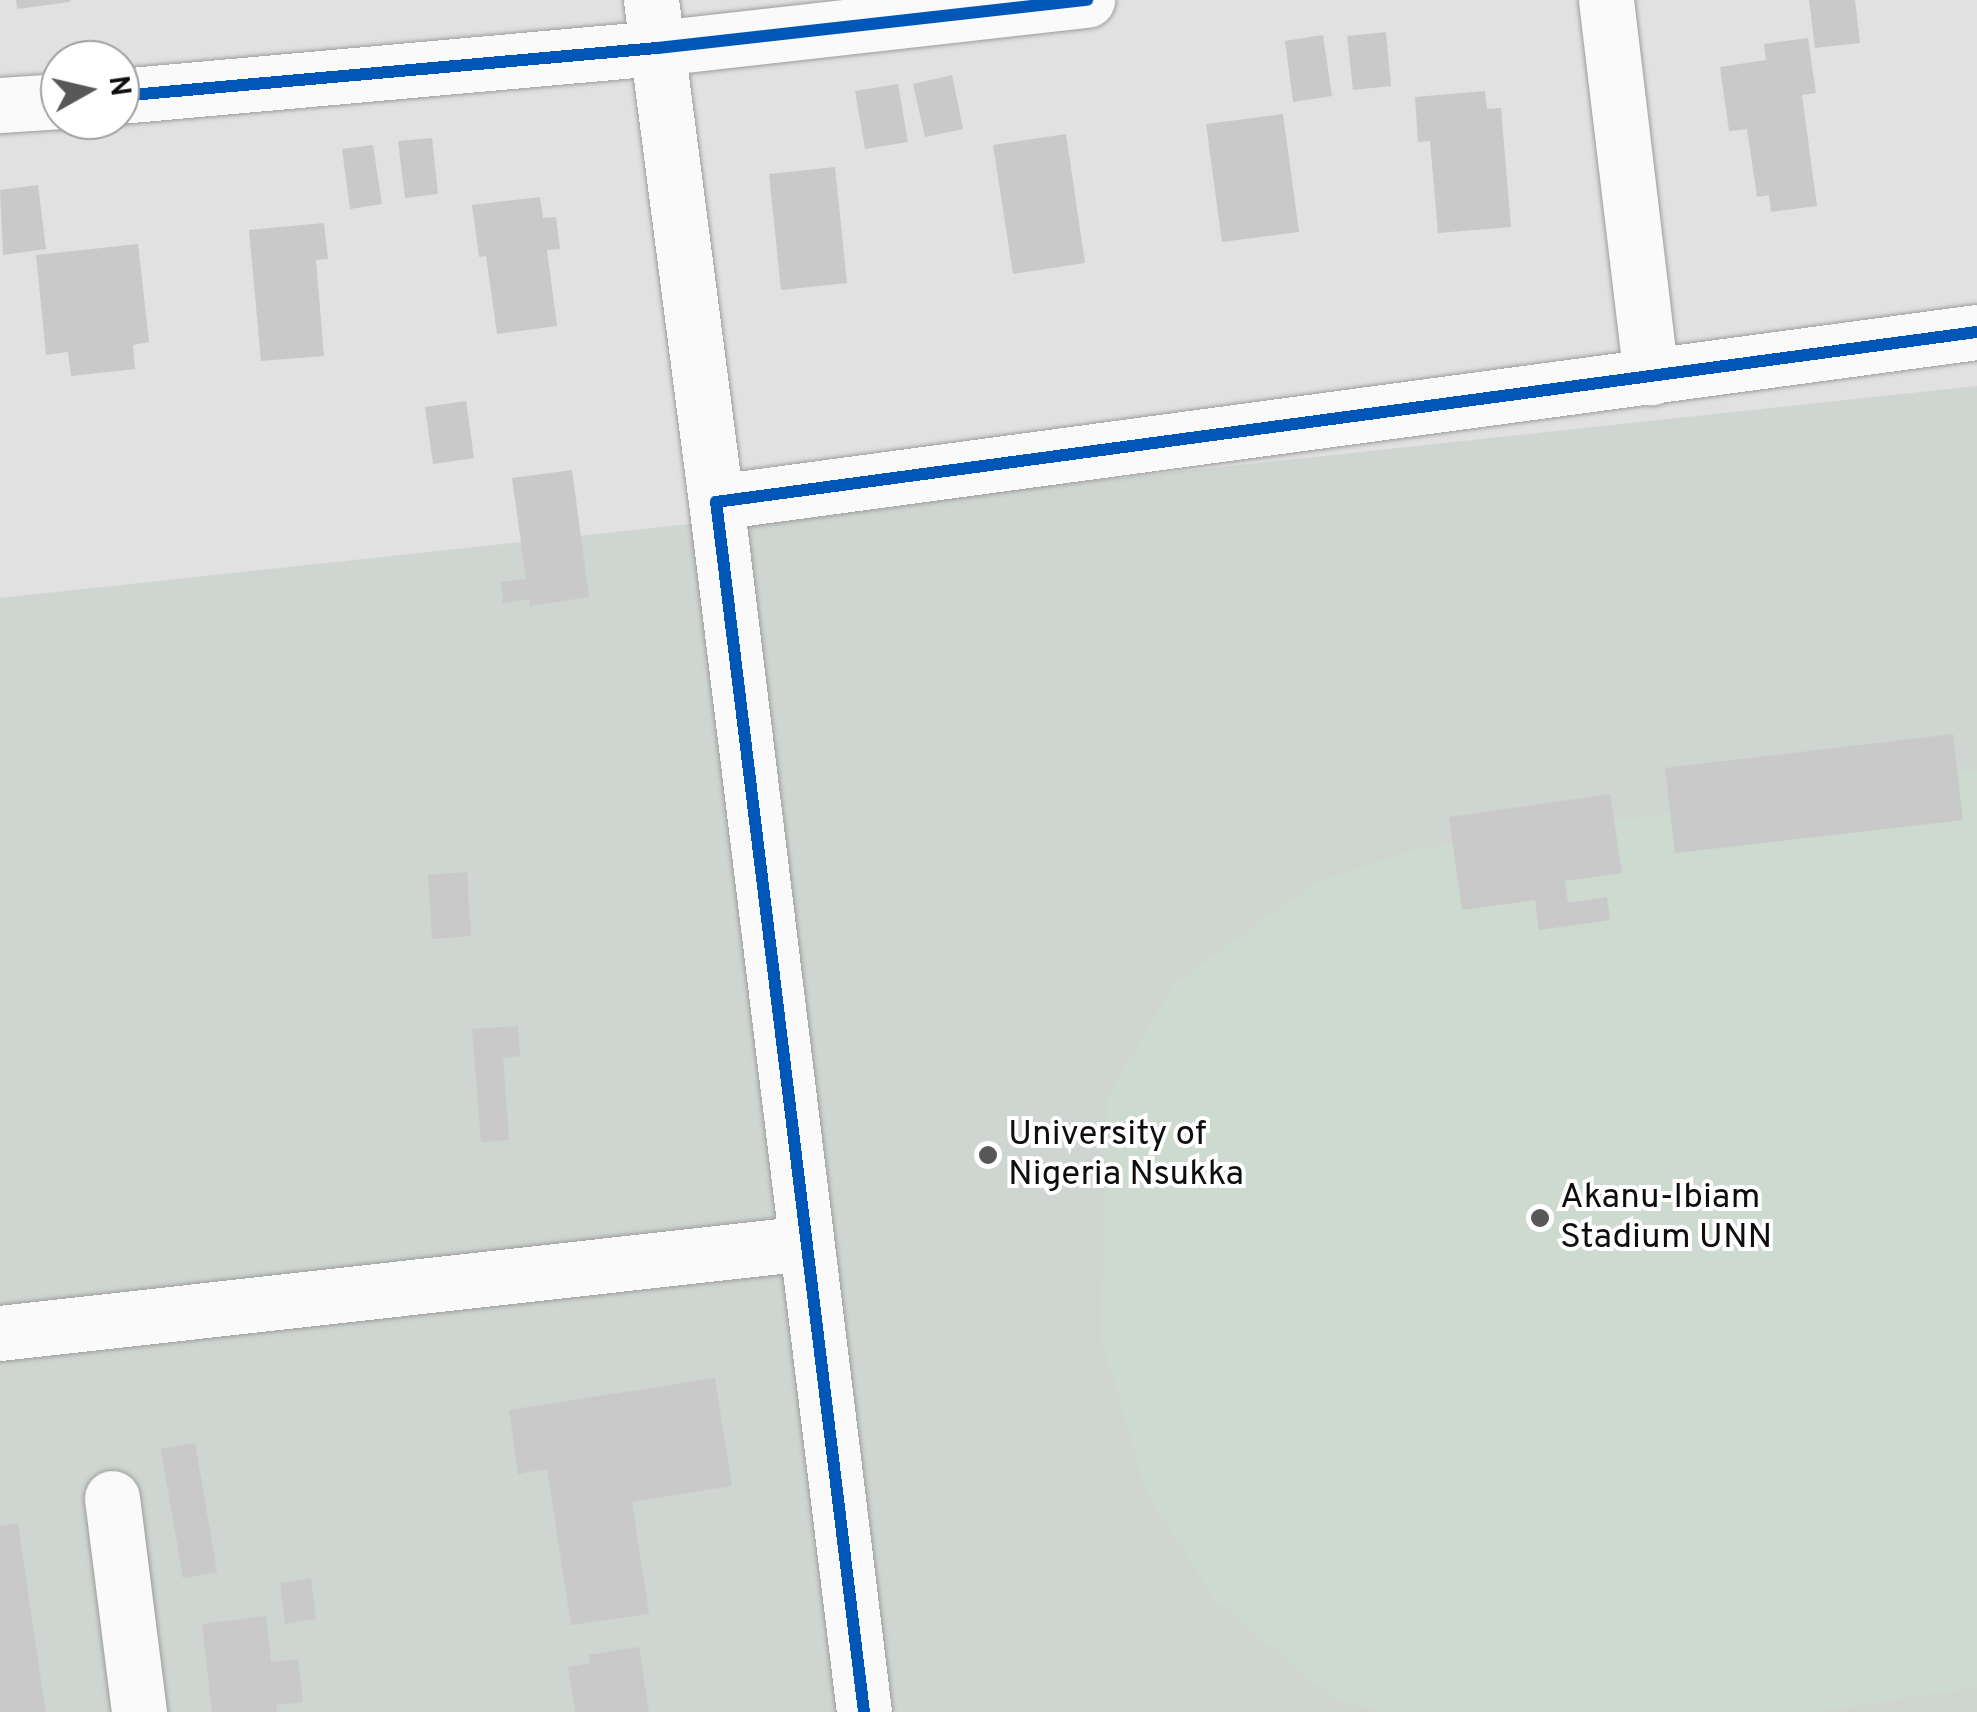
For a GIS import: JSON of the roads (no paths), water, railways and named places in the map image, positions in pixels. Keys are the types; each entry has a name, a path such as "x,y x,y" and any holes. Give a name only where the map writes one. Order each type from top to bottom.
{"street":[{"path":"140,93 654,24 1087,0"},
{"path":"1606,0 1651,378"},
{"path":"654,24 864,1712"},
{"path":"0,105 40,102"},
{"path":"716,502 1977,332"},
{"path":"0,1333 806,1243"},
{"path":"112,1498 139,1712"}],"place":[{"name":"University of Nigeria Nsukka","path":"988,1155"},
{"name":"Akanu-Ibiam Stadium UNN","path":"1540,1218"}]}
